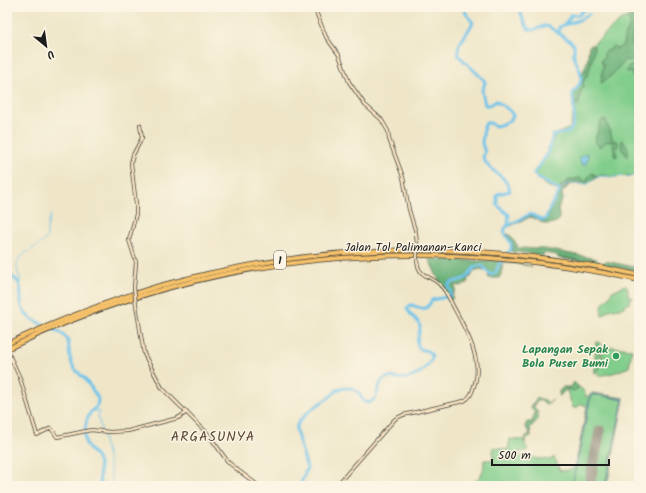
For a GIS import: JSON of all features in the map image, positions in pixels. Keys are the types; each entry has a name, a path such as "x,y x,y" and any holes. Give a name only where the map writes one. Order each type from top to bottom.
{"highway":[{"name":"Jalan Tol Palimanan–Kanci","path":"7,344 68,320 195,281 250,269 297,262 355,256 383,255 501,256 602,267 639,274"},
{"name":"Jalan Tol Palimanan–Kanci","path":"511,257 639,280"},
{"name":"Jalan Tol Palimanan–Kanci","path":"7,350 43,331"}],"street":[{"path":"314,7 326,37 339,55 349,82 365,105 379,117 388,130 389,139 403,176 409,210 416,233 418,265 422,274 439,284 445,291 466,330 478,373 470,396 466,400 398,417 336,486"},
{"path":"140,125 142,138 131,162 136,214 129,240 136,265 134,288 145,356 162,388 208,434 228,462 259,486"},
{"path":"7,350 20,378 37,435 51,428 57,437 91,430 120,432 134,430 178,418 187,412"}],"green space":[{"path":"623,7 639,7 639,13 634,16 630,15 625,12"},
{"path":"639,11 639,175 612,177 600,175 597,177 594,174 591,174 586,182 581,178 569,180 556,190 545,185 533,174 540,166 556,134 570,128 584,69 593,44 620,21"},
{"path":"628,17 639,20 639,30 635,27 633,28 634,33 631,43 632,46 639,45 639,56 629,61 625,60 611,76 601,83 603,65 601,61 604,57 604,52 610,50 613,46 617,49 623,45 625,33 628,33 628,28 631,23 626,19"},
{"path":"589,46 594,46 592,60 588,74 583,82 584,87 581,91 578,105 574,101 573,94 582,81 580,73 586,70 589,63 588,54"},
{"path":"638,65 635,72 636,75 633,78 633,73 627,72 628,66"},
{"path":"602,120 606,120 613,140 618,142 616,150 617,156 615,157 612,141 606,142 599,147 596,142 596,137"},
{"path":"622,140 628,148 627,157 621,147"},
{"path":"591,174 594,174 597,177 586,184 570,183 558,189 569,180 581,178 586,182"},
{"path":"574,183 568,186 562,193 563,199 558,209 558,221 546,224 530,217 510,226 531,215 545,222 560,191 567,185"},
{"path":"507,234 510,235 518,245 516,248 545,249 597,259 598,263 558,257 557,255 544,253 543,256 512,252 513,244"},
{"path":"558,257 639,271 558,258"},
{"path":"429,259 476,261 501,260 493,274 489,274 483,266 477,266 465,277 448,283 450,294 448,295 440,283"},
{"path":"605,261 639,268 639,271 603,265"},
{"path":"502,262 504,262 502,264 502,273 499,278 489,278 488,275 491,276 496,273"},
{"path":"504,262 512,262 532,266"},
{"path":"480,266 484,270 480,269 474,271 471,277 467,279 467,284 459,286 454,285 456,289 452,296 453,298 450,300 449,297 452,295 449,286 450,284 466,278 474,269"},
{"path":"625,285 627,286 629,297 633,297 629,301 629,304 624,305 624,307 609,310 602,316 603,304 612,293 611,292"},
{"path":"596,342 601,343 597,372 594,373"},
{"name":"Lapangan Sepak Bola Puser Bumi","path":"603,346 632,349 629,367 613,373 598,376"},
{"path":"574,382 579,387 574,391 568,389 559,397 559,391 563,387 571,387"},
{"path":"579,387 584,391 586,397 593,393 624,398 607,486 592,486 603,432 597,431 585,486 466,486 466,483 474,484 475,480 478,479 483,470 484,460 493,460 493,447 508,450 510,439 524,440 525,447 528,448 527,451 520,452 518,456 550,460 554,457 560,471 570,470 575,467 587,406 581,404 578,407 573,408 567,391 568,389 577,389"},
{"path":"537,398 545,400 548,403 553,399 546,406 539,400 534,405 538,413 538,419 530,428 531,436 526,439 525,442 524,439 530,434 525,426 527,422 532,422 535,412 531,409 532,403 534,403"}],"water":[{"path":"587,153 588,157 586,164 582,165 579,158"},
{"path":"592,394 598,395 591,395 572,486 590,395"},
{"path":"601,395 624,399 605,486 623,400"}],"waterway":[{"path":"462,7 473,23 459,45 459,56 484,80 485,83 482,91 485,105 489,105 496,101 508,109 513,116 508,122 500,125 495,126 490,123 486,123 482,143 485,153 483,155 484,160 489,167 503,178 509,187 510,191 498,194 497,196 497,205 509,215 508,225"},
{"path":"300,486 307,468 297,434 296,429 298,423 309,411 337,390 352,388 359,393 363,401 369,403 373,401 380,383 386,378 408,378 418,374 424,369 431,361 432,356 429,352 419,348 417,340 420,326 407,308 411,305 425,308 432,300 450,296 451,292 448,286 449,284 467,277 477,266 482,266 491,275 495,273 500,263 511,249 511,243 504,232 506,227 530,214 541,220 545,220 550,207 559,193 559,190 538,178 534,173 547,155 553,135 567,133 573,125 573,93 579,85 581,77 580,72 574,58 574,45 561,34 546,26 536,30 529,29 524,22 519,7"},
{"path":"565,24 570,18 570,15 579,15 587,7"},
{"path":"559,34 559,27 579,20 589,14"},
{"path":"559,190 570,183 586,185 600,176 639,176"},
{"path":"20,284 17,268 19,260 21,256 47,237 47,228 51,215"},
{"path":"7,275 14,278 20,286 21,303 26,314 33,320 48,327"},
{"path":"53,329 65,336 73,366 94,391 98,399 96,407 88,417 85,443 97,458 100,470 100,486"},
{"path":"99,411 98,417 108,457 113,486"}],"runway":[{"path":"589,486 600,431"}],"place":[{"name":"Lapangan Sepak Bola Puser Bumi","path":"616,356"}],"district":[{"name":"ARGASUNYA","path":"213,436"}]}
